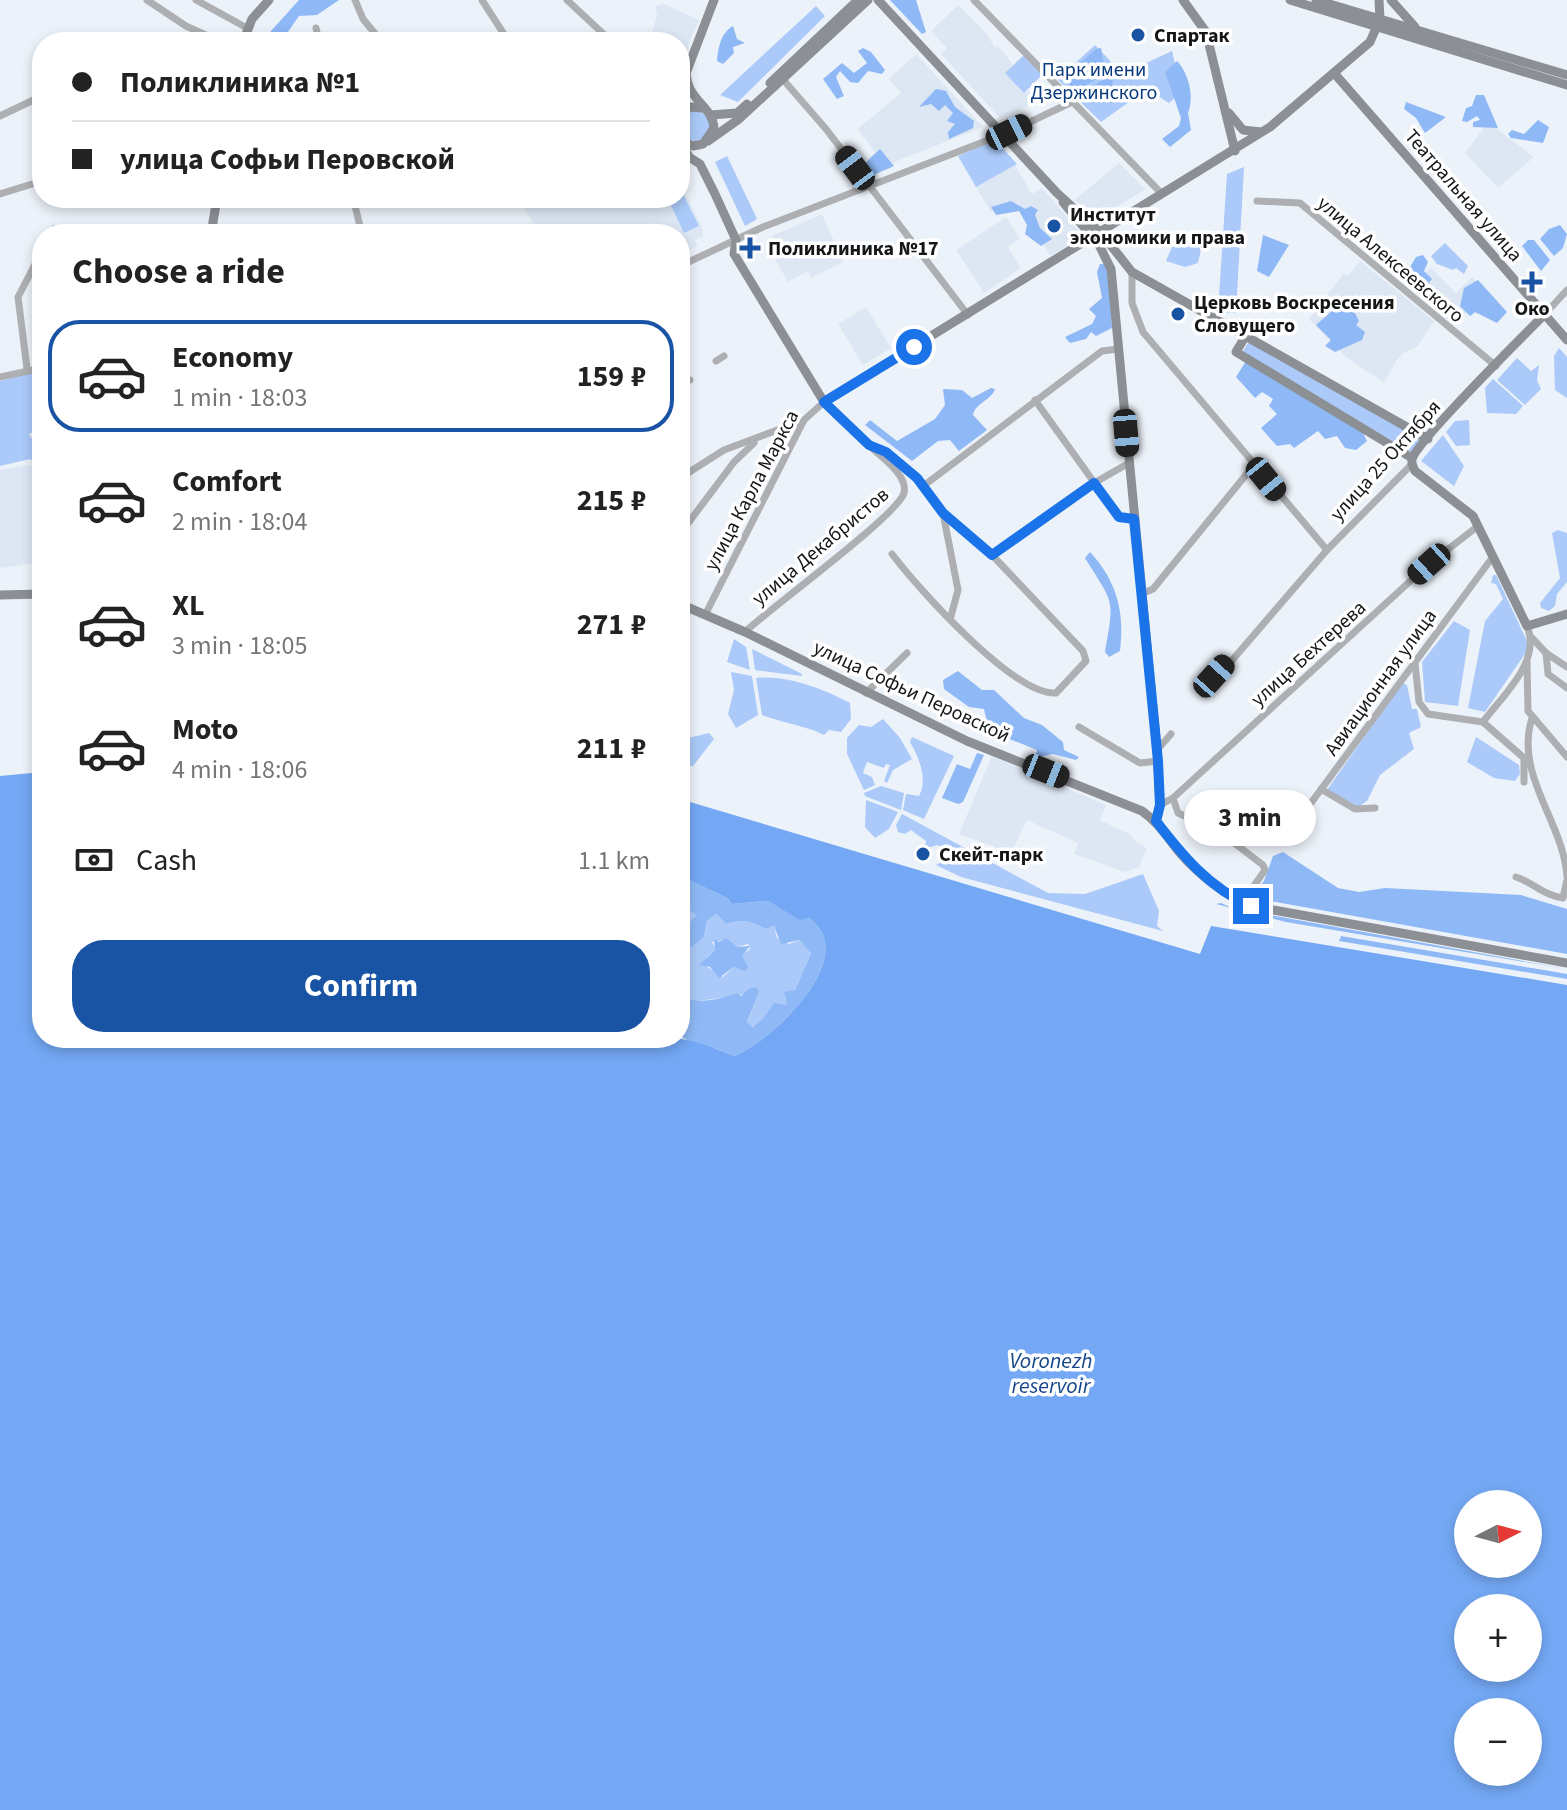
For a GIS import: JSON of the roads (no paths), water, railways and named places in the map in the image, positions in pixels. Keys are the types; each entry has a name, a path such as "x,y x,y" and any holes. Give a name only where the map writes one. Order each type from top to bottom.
{"street":[{"path":"147,0 199,32"},
{"path":"196,0 247,28"},
{"path":"246,32 269,0"},
{"path":"355,0 363,19 374,32"},
{"path":"482,0 503,32"},
{"path":"567,0 601,32"},
{"path":"690,57 714,0"},
{"path":"690,144 707,142 730,127 858,0"},
{"path":"690,109 711,115 737,113 868,0"},
{"path":"878,0 1057,193 1100,234 1132,272 1428,439"},
{"path":"974,0 1162,194"},
{"path":"1183,0 1197,14 1206,32 1235,151"},
{"path":"1290,0 1417,30 1567,75"},
{"path":"1316,0 1567,85"},
{"path":"1100,234 1264,132 1370,42 1379,22 1379,0"},
{"path":"1391,0 1417,30"},
{"path":"316,28 317,32"},
{"name":"Театральная улица","path":"1334,73 1567,340"},
{"path":"781,77 968,315"},
{"path":"0,116 32,101"},
{"path":"690,261 1002,134 1072,102"},
{"path":"1224,103 1232,121 1243,130 1264,132"},
{"path":"700,164 714,128 711,115"},
{"path":"690,158 700,164 736,240 734,254 810,385 869,445 886,452 922,487 943,513 992,555 1083,651 1086,661 1061,689 1051,693 1041,691 1002,666 913,581 892,554"},
{"path":"0,194 32,184"},
{"path":"1057,193 1099,245 1111,269 1158,761 1160,805 1156,821"},
{"name":"улица Алексеевского","path":"1257,201 1300,203 1496,366"},
{"name":"улица Карла Маркса","path":"705,615 804,420 824,402 1100,234"},
{"path":"27,369 18,297 32,270"},
{"path":"1132,272 1132,303 1143,332 1327,550"},
{"name":"улица 25 Октября","path":"1203,694 1214,676 1327,550 1567,290"},
{"path":"1246,335 1236,352 1412,461 1415,471 1470,512 1532,638 1546,653 1567,667"},
{"path":"922,487 1102,351 1118,349"},
{"path":"716,361 724,356"},
{"path":"0,377 32,369"},
{"path":"1035,400 1119,517 1134,519"},
{"path":"690,472 724,450 755,441 804,420"},
{"path":"690,521 734,462 755,441"},
{"name":"улица Декабристов","path":"745,632 855,541 902,497 904,484 899,474 869,445"},
{"path":"992,555 1094,483 1129,463"},
{"path":"1141,594 1153,589 1254,465"},
{"path":"943,513 958,590 951,616"},
{"name":"улица Бехтерева","path":"1160,805 1173,798 1429,564 1478,526"},
{"name":"Авиационная улица","path":"1294,826 1492,558"},
{"path":"0,595 32,594"},
{"name":"улица Софьи Перовской","path":"690,608 745,632 967,741 1104,794 1156,821 1196,869 1242,903 1273,912 1567,963"},
{"path":"1527,626 1567,614"},
{"path":"1532,638 1527,662 1526,703 1532,718 1567,757"},
{"path":"866,693 907,653"},
{"path":"1546,653 1548,674 1567,688"},
{"path":"1483,722 1527,662"},
{"path":"1415,663 1419,702 1428,714 1483,722 1524,758 1524,782"},
{"path":"1516,877 1527,881 1538,891 1563,898 1567,878 1562,846 1530,767 1532,718"},
{"path":"1079,727 1140,763 1158,761"},
{"path":"1157,750 1171,734"},
{"path":"1321,789 1355,809 1375,808"},
{"path":"1173,798 1178,813 1217,830 1263,865 1265,870 1242,903"}],"water":[{"name":"Voronezh reservoir","path":"32,773 32,1048 690,1048 690,1041 734,1056 769,1034 806,996 819,975 825,954 823,934 809,918 800,920 768,901 732,904 727,898 690,881 690,802 1200,954 1211,926 1567,985 1567,1810 0,1810 0,776"}],"place":[{"name":"Спартак","path":"1138,35"},
{"name":"Институт экономики и права","path":"1054,226"},
{"name":"Поликлиника №17","path":"750,248"},
{"name":"Око","path":"1532,282"},
{"name":"Церковь Воскресения Словущего","path":"1178,314"},
{"name":"Скейт-парк","path":"923,854"}],"park label":[{"name":"Парк имени Дзержинского","path":"1094,80"}]}
